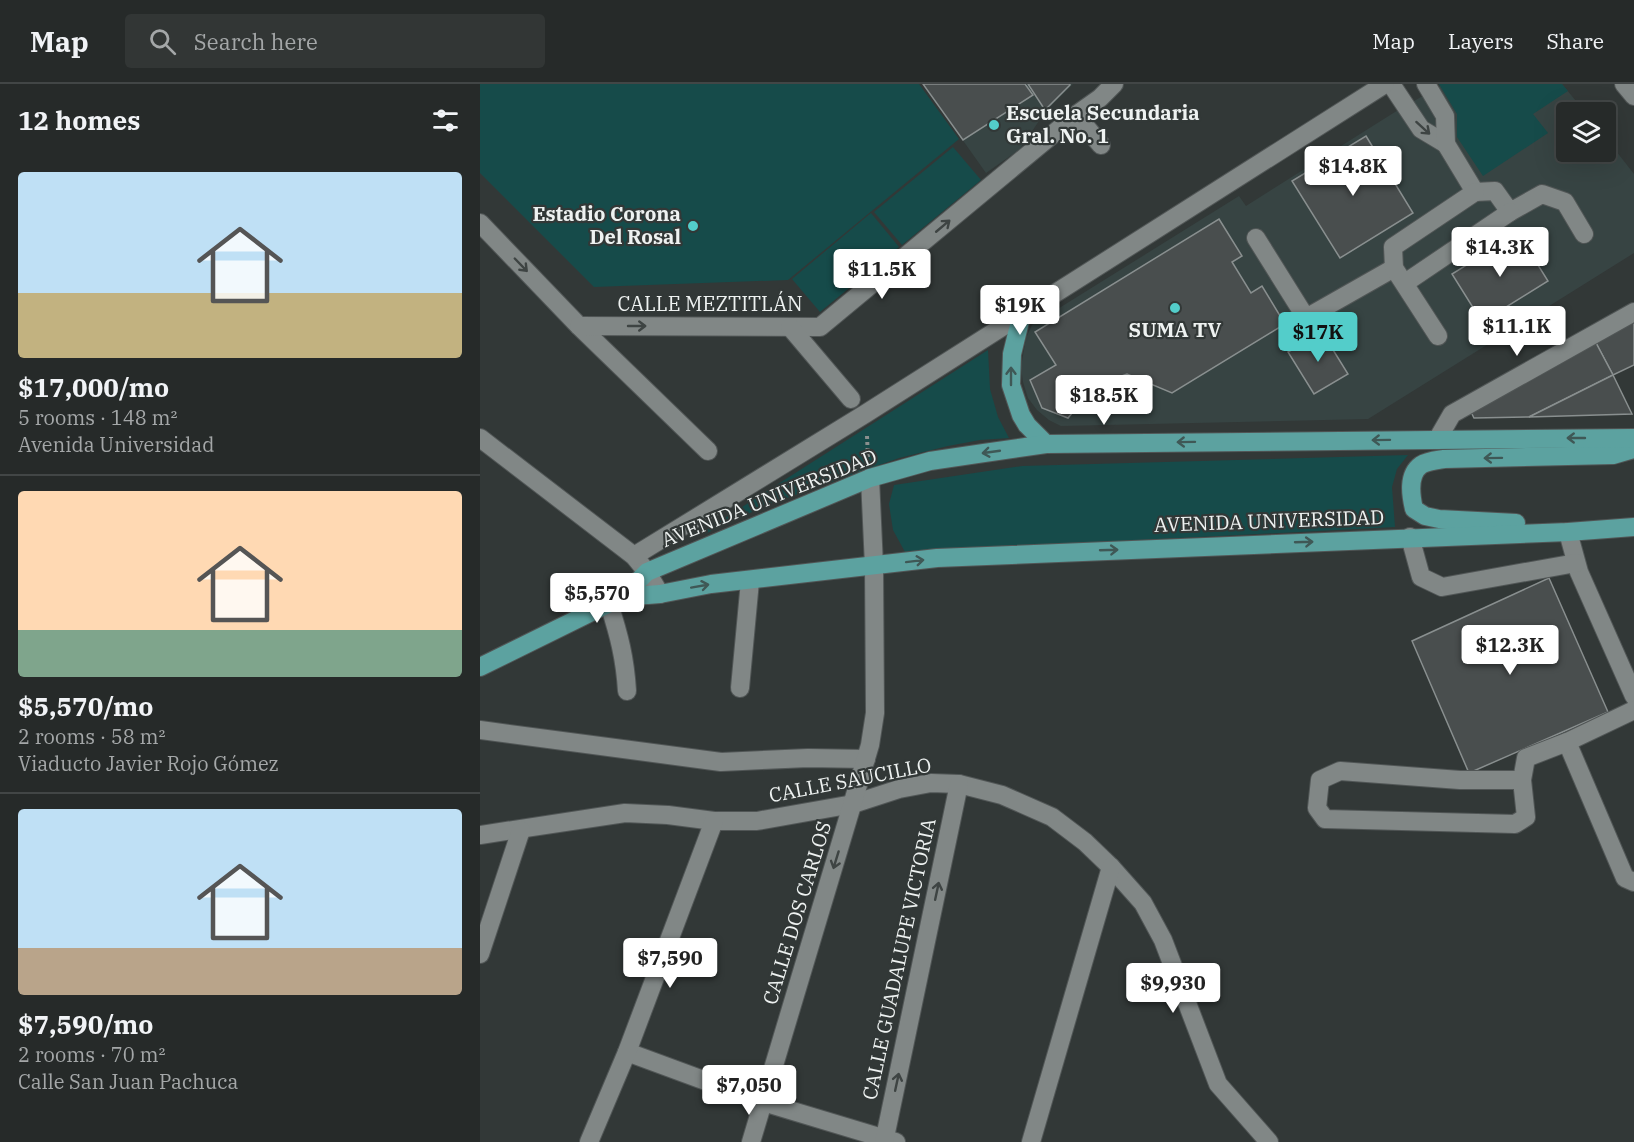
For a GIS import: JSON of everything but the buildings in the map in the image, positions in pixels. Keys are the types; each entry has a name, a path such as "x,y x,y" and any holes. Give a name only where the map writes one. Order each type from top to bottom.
{"main road":[{"path":"1022,313 1012,354 1011,385 1027,425 1046,444"},
{"name":"AVENIDA UNIVERSIDAD","path":"616,600 647,572 870,478 930,461 1046,444 1634,438"},
{"path":"1568,532 1517,523 1439,519 1425,516 1414,510 1411,495 1413,475 1422,464 1444,459 1613,455 1634,448"},
{"name":"AVENIDA UNIVERSIDAD","path":"616,600 711,584 937,558 1568,532 1634,527"},
{"path":"480,667 616,600"}],"street":[{"name":"CALLE MEZTITLÁN","path":"579,326 820,327 1076,115 1100,98 1113,84"},
{"path":"634,556 865,414 1385,84"},
{"path":"1391,84 1421,129 1446,144 1475,192"},
{"path":"1425,84 1445,116 1446,144"},
{"path":"1624,84 1634,96"},
{"path":"1076,115 1101,145"},
{"path":"1438,336 1394,268 1393,248 1475,192 1495,190 1510,212"},
{"path":"1405,284 1510,212 1542,194 1565,202 1584,234"},
{"path":"480,223 579,326 708,451"},
{"path":"1256,238 1306,318 1394,268"},
{"path":"1437,440 1452,414 1634,312"},
{"path":"790,327 851,399"},
{"path":"480,438 634,556 660,594"},
{"name":"CALLE DOS CARLOS","path":"751,1142 870,745 875,713 874,566 870,478"},
{"path":"1568,532 1576,563 1592,603 1634,696"},
{"path":"1410,537 1421,578 1442,587 1576,563"},
{"path":"740,688 750,581"},
{"path":"616,600 619,634 625,659 627,691"},
{"path":"1522,780 1460,780 1340,771 1320,780 1317,807 1325,819 1515,824 1526,817 1522,780 1526,758 1568,742 1634,710"},
{"path":"480,730 721,762 808,758 866,759"},
{"path":"1568,742 1625,878 1634,882"},
{"name":"CALLE SAUCILLO","path":"480,835 625,813 668,815 714,821 757,821 853,804 899,789 930,783 959,784 1002,795 1052,817 1085,842 1143,903 1163,940 1218,1084 1266,1139"},
{"name":"CALLE GUADALUPE VICTORIA","path":"888,1141 959,784"},
{"path":"589,1142 627,1052 714,821"},
{"path":"480,954 521,830"},
{"path":"1031,1142 1111,867"},
{"path":"627,1052 763,1102 888,1141"}],"path":[{"path":"865,414 870,478"}],"shaded area":[{"name":"Estadio Corona Del Rosal","path":"480,84 919,84 959,139 788,280 594,287 480,173"},
{"name":"Escuela Secundaria Gral. No. 1","path":"923,84 1073,84 1045,112 1020,149 986,173"},
{"path":"1439,84 1562,84 1577,102 1556,102 1556,162 1616,162 1616,151 1634,174 1634,253 1368,419 1061,426 1037,410 1028,398 1021,367 1026,338 1032,325 1239,196 1246,206 1440,86"},
{"path":"1439,84 1562,84 1568,91 1533,114 1548,133 1483,176 1457,137 1457,114"},
{"path":"953,147 981,180 902,245 874,212"},
{"path":"871,213 899,247 820,312 792,279"},
{"path":"988,350 990,389 998,417 1009,438 980,440 899,458 767,505 705,534 703,532"},
{"path":"1408,455 1397,469 1392,487 1395,527 905,552 893,530 889,504 894,485 1022,466"}],"place":[{"name":"Escuela Secundaria Gral. No. 1","path":"994,125"},
{"name":"Estadio Corona Del Rosal","path":"693,226"},
{"name":"SUMA TV","path":"1175,308"}]}
